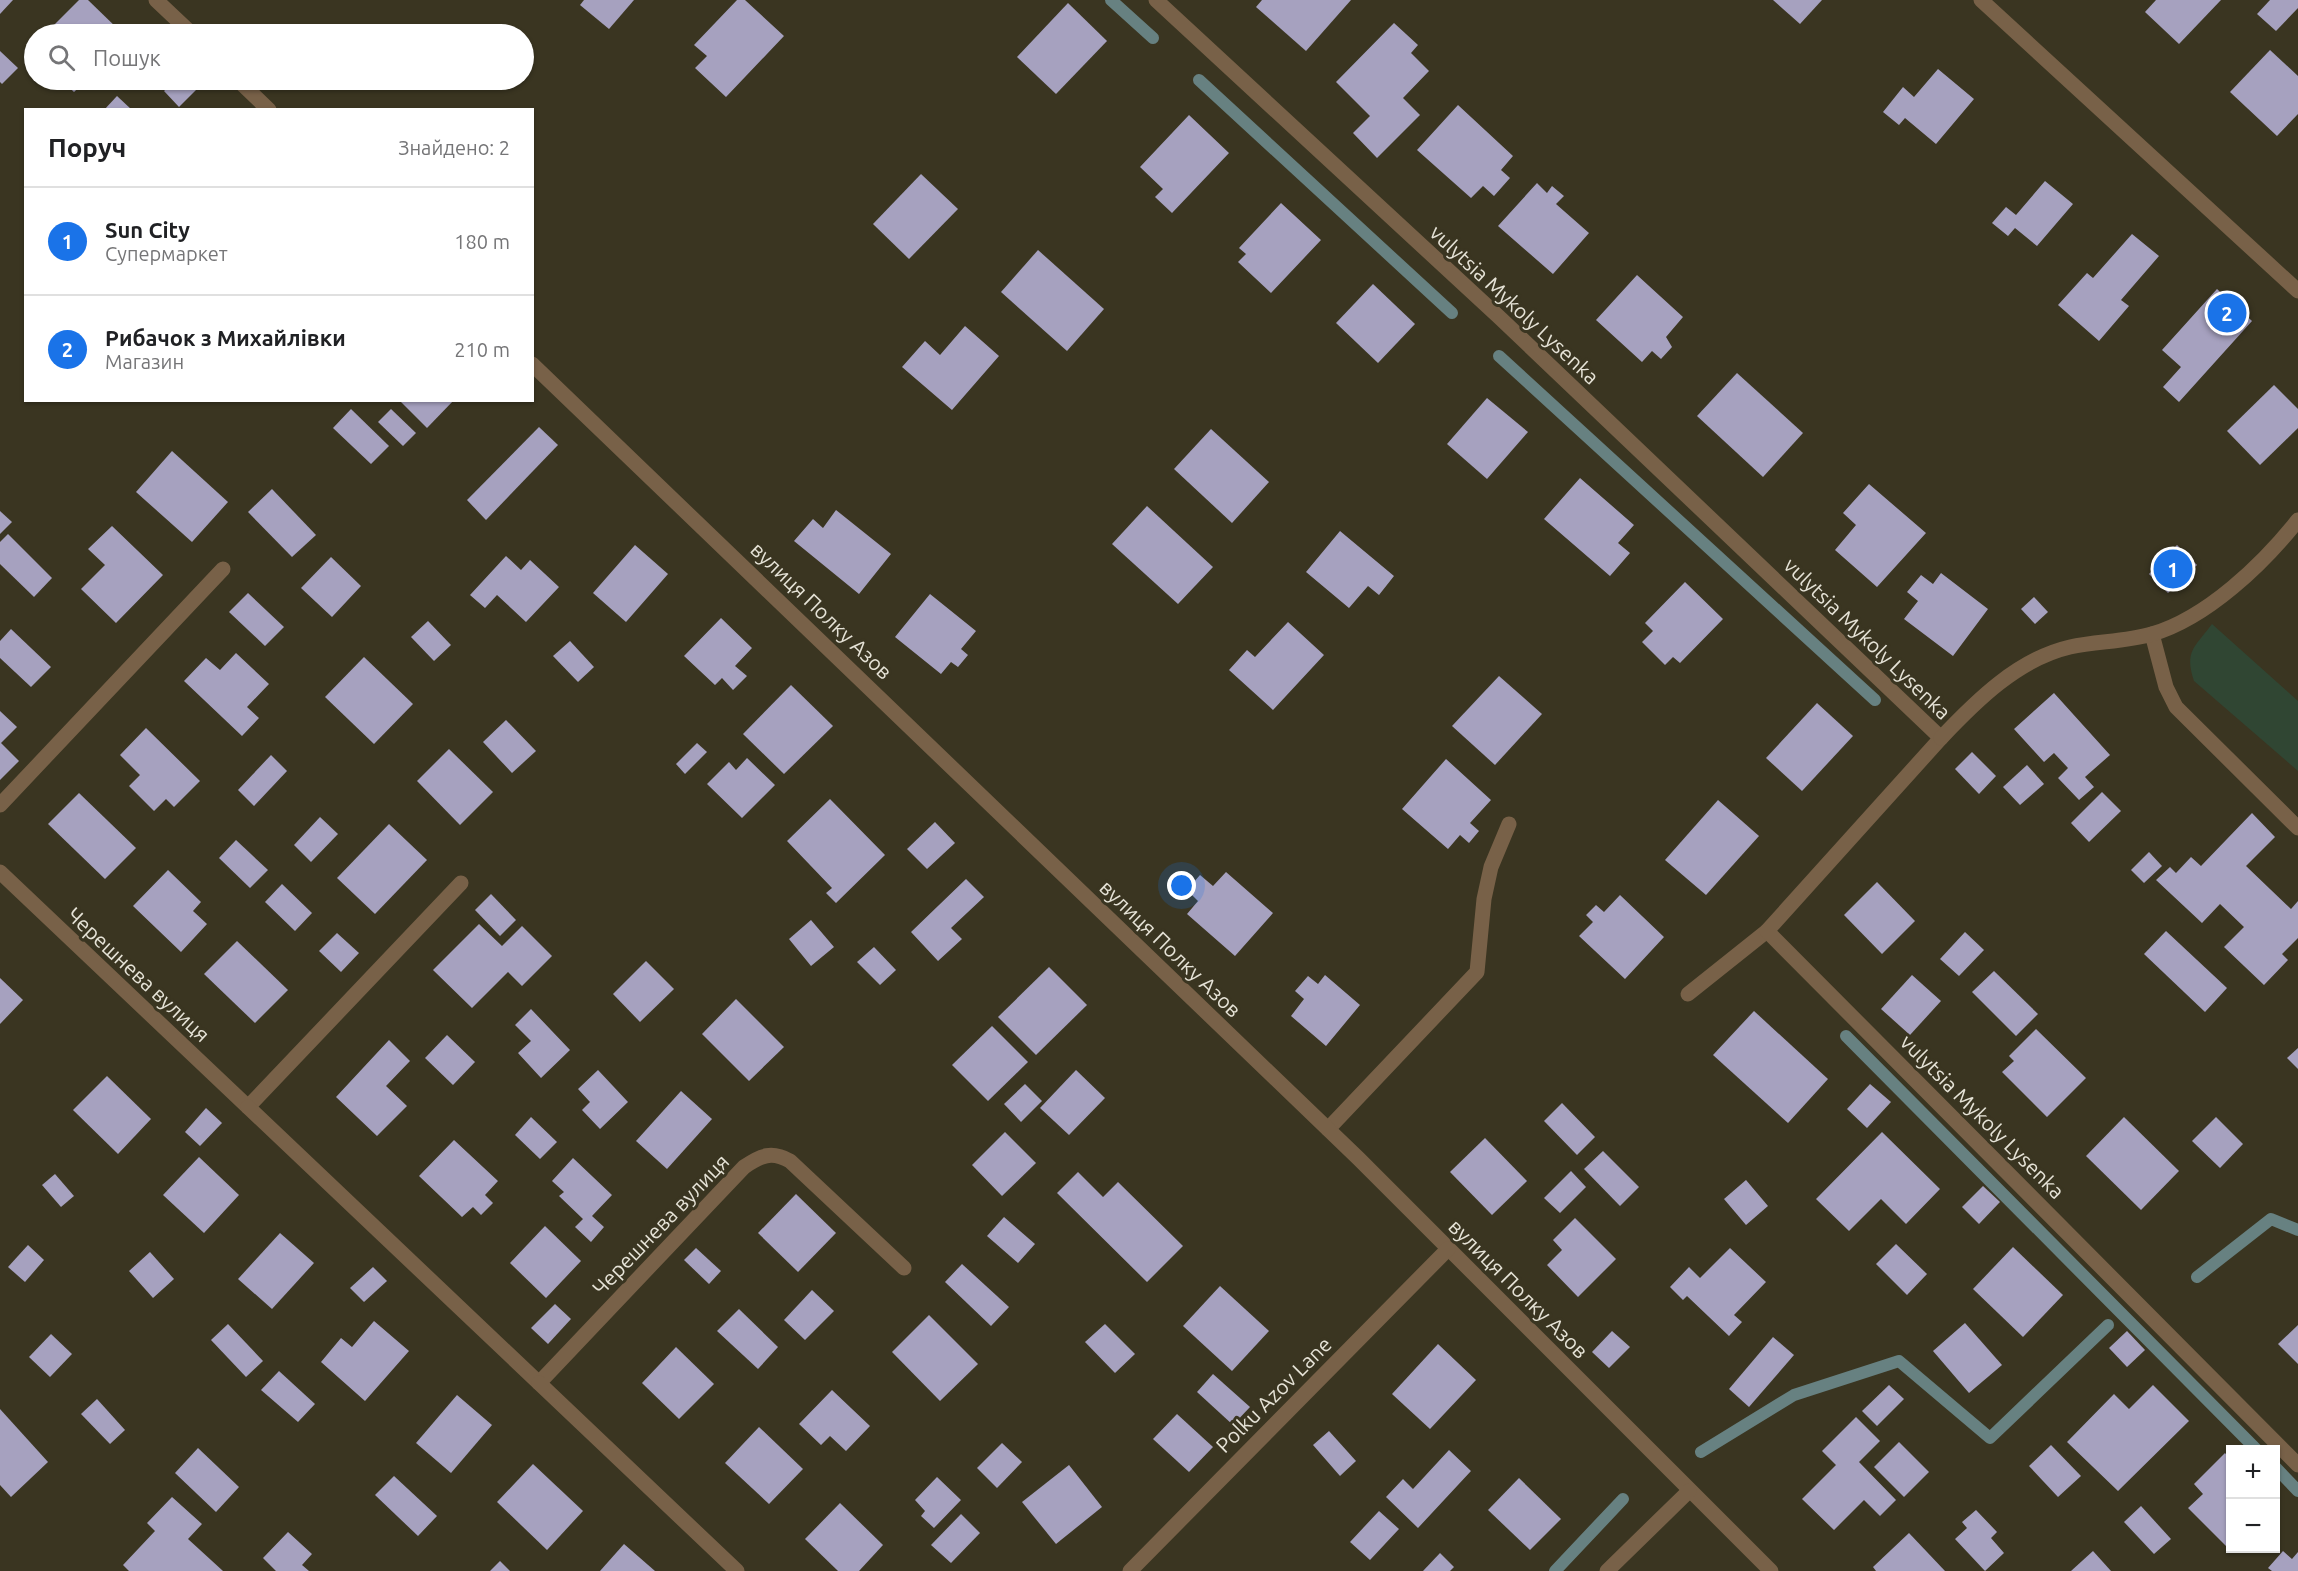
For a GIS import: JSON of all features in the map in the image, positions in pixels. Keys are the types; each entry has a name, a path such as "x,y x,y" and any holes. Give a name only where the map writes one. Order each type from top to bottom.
{"street":[{"path":"156,0 181,24"},
{"name":"vulytsia Mykoly Lysenka","path":"1156,0 1499,317 1941,738 1767,931 2298,1466"},
{"path":"1980,0 2298,291"},
{"path":"248,90 267,108"},
{"name":"вулиця Полку Азов","path":"534,366 1328,1129 1771,1571"},
{"path":"1941,738 1971,706 2003,681 2046,655 2070,647 2152,634 2187,620 2242,580 2270,555 2298,520"},
{"path":"0,806 223,569"},
{"path":"2152,634 2166,687 2176,707 2298,828"},
{"path":"1328,1129 1478,972 1484,899 1491,867 1509,824"},
{"name":"Черешнева вулиця","path":"0,873 737,1571"},
{"path":"248,1107 461,883"},
{"path":"1688,994 1767,931"},
{"name":"Черешнева вулиця","path":"539,1383 744,1167 767,1154 780,1155 790,1161 904,1268"},
{"name":"Polku Azov Lane","path":"1130,1571 1448,1249"},
{"path":"1607,1571 1689,1491"}],"green space":[{"path":"2212,624 2298,701 2298,771 2194,681 2190,663 2191,656 2196,644"}],"building":[{"path":"0,0 13,0 0,14"},
{"path":"79,0 88,0 113,24 55,24"},
{"path":"584,0 634,0 609,29 580,5"},
{"path":"737,0 745,0 784,36 726,97 695,68 707,56 694,45"},
{"path":"1262,0 1351,0 1306,51 1256,7"},
{"path":"1773,0 1822,0 1800,24"},
{"path":"2156,0 2221,0 2179,44 2145,12"},
{"path":"2270,0 2298,0 2298,8 2276,31 2257,14"},
{"path":"1068,3 1107,41 1056,94 1017,57"},
{"path":"1394,23 1418,45 1411,53 1429,71 1403,98 1420,115 1377,158 1353,133 1370,116 1336,82"},
{"path":"2270,50 2298,76 2298,114 2277,136 2230,92"},
{"path":"0,51 18,68 2,84 0,82"},
{"path":"1938,69 1974,99 1936,144 1905,118 1899,125 1883,112 1903,87 1914,97"},
{"path":"165,90 196,90 179,107"},
{"path":"117,96 130,108 106,108"},
{"path":"1458,105 1513,156 1501,170 1510,178 1494,196 1483,186 1471,198 1417,150"},
{"path":"1189,115 1229,153 1172,213 1155,197 1163,189 1140,167"},
{"path":"921,174 958,209 909,259 873,224"},
{"path":"2045,181 2073,204 2037,246 2015,228 2008,236 1992,223 2006,207 2016,215"},
{"path":"1537,183 1547,193 1552,186 1564,196 1556,204 1589,233 1553,274 1498,226"},
{"path":"1281,203 1321,240 1271,293 1238,262 1246,254 1239,248"},
{"path":"2132,234 2159,256 2121,300 2129,306 2099,341 2058,305 2087,273 2093,278"},
{"path":"1038,250 1104,309 1067,351 1001,292"},
{"path":"1637,275 1683,317 1666,337 1672,347 1661,359 1652,351 1642,362 1596,320"},
{"path":"1373,284 1415,324 1378,363 1336,323"},
{"path":"2217,289 2252,321 2179,402 2163,387 2181,367 2162,350"},
{"path":"965,326 999,356 952,410 902,367 925,341 940,355"},
{"path":"1737,373 1803,433 1763,477 1697,416"},
{"path":"2274,385 2298,409 2298,428 2260,465 2227,431"},
{"path":"1487,398 1528,432 1487,479 1447,444"},
{"path":"401,402 452,402 427,428"},
{"path":"351,409 389,446 371,464 333,428"},
{"path":"391,409 416,433 403,446 378,422"},
{"path":"539,427 558,445 486,520 467,500"},
{"path":"1211,429 1269,482 1232,523 1174,469"},
{"path":"172,451 228,502 192,542 136,492"},
{"path":"1580,478 1634,525 1618,543 1630,553 1610,576 1544,519"},
{"path":"1869,484 1926,533 1877,587 1835,550 1856,525 1843,513"},
{"path":"272,489 316,535 292,557 248,512"},
{"path":"1147,506 1213,567 1178,604 1112,544"},
{"path":"836,510 891,554 859,594 794,541 813,519 823,528"},
{"path":"0,511 12,522 0,534"},
{"path":"112,526 163,575 116,623 81,589 105,565 88,549"},
{"path":"1340,531 1394,576 1379,595 1368,586 1349,608 1306,572"},
{"path":"8,534 52,578 34,597 0,564 0,542"},
{"path":"635,545 668,574 626,622 593,593"},
{"path":"2177,545 2197,565 2168,593 2149,574"},
{"path":"506,556 521,570 530,560 559,587 526,622 497,595 485,608 470,595"},
{"path":"331,557 361,586 332,617 301,588"},
{"path":"1941,573 1988,609 1953,656 1904,619 1918,601 1907,592 1921,575 1933,584"},
{"path":"1685,582 1723,619 1680,663 1673,657 1665,665 1642,642 1653,631 1645,623"},
{"path":"248,593 284,627 265,646 229,612"},
{"path":"930,594 976,631 961,649 968,655 958,667 951,662 941,674 895,637"},
{"path":"2034,597 2048,612 2035,624 2021,609"},
{"path":"721,618 752,648 735,666 747,676 733,690 722,678 715,685 684,656"},
{"path":"428,621 451,645 434,661 411,637"},
{"path":"1288,622 1324,655 1273,710 1229,670 1247,650 1255,657"},
{"path":"11,629 51,667 31,687 0,658 0,641"},
{"path":"570,641 594,667 578,682 553,656"},
{"path":"236,653 269,684 247,707 259,718 242,736 184,681 206,658 220,670"},
{"path":"364,657 413,704 374,744 325,697"},
{"path":"1499,676 1542,714 1495,765 1452,726"},
{"path":"791,685 833,726 784,774 743,734"},
{"path":"2054,693 2110,755 2085,777 2094,787 2079,800 2058,778 2068,768 2054,753 2044,762 2014,729"},
{"path":"1817,703 1853,736 1802,791 1766,758"},
{"path":"0,711 17,727 1,743 19,761 0,780"},
{"path":"506,720 536,751 512,773 483,742"},
{"path":"146,728 200,781 174,807 166,799 154,811 129,786 140,775 120,755"},
{"path":"697,743 707,752 685,774 676,764"},
{"path":"449,749 493,792 460,825 417,781"},
{"path":"1972,752 1996,776 1979,794 1955,769"},
{"path":"271,755 287,771 254,806 238,790"},
{"path":"747,758 775,785 742,818 707,784 729,762 736,770"},
{"path":"1446,759 1491,800 1470,823 1479,831 1469,843 1460,835 1448,849 1402,809"},
{"path":"2027,765 2044,784 2020,805 2003,787"},
{"path":"2102,792 2121,811 2089,842 2071,823"},
{"path":"79,793 136,848 105,879 48,824"},
{"path":"830,799 885,855 836,903 826,893 832,888 787,841"},
{"path":"1718,800 1759,836 1706,895 1665,860"},
{"path":"2252,813 2275,837 2246,866 2291,909 2298,901 2298,938 2282,954 2288,960 2264,985 2224,947 2244,927 2220,904 2202,923 2156,880 2170,867 2176,873 2191,857 2201,866"},
{"path":"320,817 338,834 311,862 294,845"},
{"path":"935,822 955,843 927,869 907,849"},
{"path":"389,824 427,860 375,914 337,878"},
{"path":"236,840 268,870 250,888 219,858"},
{"path":"2149,852 2162,866 2144,883 2131,870"},
{"path":"168,870 201,902 193,911 207,924 181,952 133,906"},
{"path":"1226,872 1273,913 1235,956 1187,914 1198,901 1187,890 1200,875 1213,886"},
{"path":"966,879 984,897 951,928 962,939 938,961 911,932"},
{"path":"1877,882 1915,921 1882,954 1844,915"},
{"path":"282,884 312,913 295,931 265,902"},
{"path":"491,894 516,920 500,936 475,910"},
{"path":"1620,895 1664,937 1625,979 1579,936 1593,922 1586,915 1596,905 1604,912"},
{"path":"811,920 834,947 811,966 789,939"},
{"path":"479,924 502,946 522,926 552,956 522,986 508,972 472,1008 433,970"},
{"path":"2166,931 2227,988 2205,1012 2144,954"},
{"path":"1965,932 1984,950 1959,976 1940,959"},
{"path":"337,933 359,953 341,972 319,951"},
{"path":"237,941 288,990 255,1023 204,974"},
{"path":"874,947 896,970 880,985 857,962"},
{"path":"646,961 674,989 640,1022 613,994"},
{"path":"1049,967 1087,1005 1036,1055 998,1017"},
{"path":"1994,971 2038,1014 2016,1036 1972,992"},
{"path":"1325,975 1360,1005 1326,1046 1291,1016 1304,999 1295,991 1308,976 1318,984"},
{"path":"1912,975 1941,1001 1910,1035 1881,1009"},
{"path":"0,978 23,1000 0,1024"},
{"path":"736,999 784,1047 749,1081 702,1034"},
{"path":"531,1009 570,1050 541,1078 518,1053 531,1041 515,1025"},
{"path":"1754,1011 1828,1079 1788,1123 1713,1055"},
{"path":"992,1026 1028,1062 988,1101 952,1065"},
{"path":"2036,1029 2086,1078 2047,1117 2002,1072 2014,1061 2009,1056"},
{"path":"447,1035 475,1062 453,1085 425,1058"},
{"path":"389,1040 410,1061 386,1086 407,1106 377,1136 336,1097"},
{"path":"2298,1048 2298,1069 2287,1058"},
{"path":"598,1070 628,1102 600,1129 582,1110 590,1102 578,1089"},
{"path":"1076,1070 1105,1098 1069,1135 1040,1108"},
{"path":"107,1076 151,1119 118,1154 73,1110"},
{"path":"1025,1084 1042,1101 1021,1122 1004,1104"},
{"path":"1870,1084 1891,1102 1867,1128 1847,1109"},
{"path":"681,1091 712,1119 667,1169 636,1141"},
{"path":"1562,1103 1595,1137 1577,1155 1544,1121"},
{"path":"206,1108 222,1123 200,1146 185,1132"},
{"path":"531,1117 557,1142 540,1159 515,1135"},
{"path":"2124,1117 2179,1171 2141,1210 2086,1156"},
{"path":"2216,1117 2243,1144 2220,1168 2192,1141"},
{"path":"1005,1132 1036,1163 1002,1196 972,1165"},
{"path":"1882,1132 1940,1189 1906,1224 1881,1199 1849,1231 1816,1199"},
{"path":"1485,1138 1527,1181 1492,1215 1450,1172"},
{"path":"454,1140 498,1181 485,1195 493,1203 481,1215 473,1207 462,1217 419,1176"},
{"path":"1603,1151 1639,1187 1620,1206 1584,1169"},
{"path":"199,1157 239,1195 204,1233 163,1195"},
{"path":"573,1158 612,1195 592,1216 604,1227 591,1242 575,1227 583,1219 559,1196 564,1192 552,1181"},
{"path":"1571,1171 1586,1187 1560,1213 1544,1198"},
{"path":"1078,1172 1103,1197 1118,1182 1183,1246 1147,1282 1057,1193"},
{"path":"55,1174 74,1196 61,1207 42,1185"},
{"path":"1746,1180 1768,1206 1746,1225 1724,1199"},
{"path":"1983,1186 2000,1202 1979,1224 1962,1207"},
{"path":"796,1194 836,1233 798,1272 758,1233"},
{"path":"1004,1217 1035,1244 1018,1263 987,1236"},
{"path":"1575,1218 1616,1259 1578,1297 1547,1265 1562,1250 1553,1240"},
{"path":"545,1226 581,1261 546,1298 510,1263"},
{"path":"280,1233 314,1263 272,1309 238,1279"},
{"path":"1896,1244 1927,1274 1907,1295 1876,1264"},
{"path":"28,1245 44,1260 25,1282 8,1267"},
{"path":"2013,1247 2063,1295 2023,1337 1973,1289"},
{"path":"696,1248 721,1271 709,1284 684,1260"},
{"path":"1730,1248 1766,1282 1734,1315 1742,1322 1729,1336 1687,1296 1683,1300 1670,1287 1689,1267 1700,1278"},
{"path":"150,1252 174,1279 153,1298 129,1271"},
{"path":"962,1264 1009,1307 991,1326 945,1282"},
{"path":"373,1267 387,1281 364,1302 350,1288"},
{"path":"1220,1286 1269,1331 1232,1371 1183,1326"},
{"path":"812,1290 834,1311 805,1340 784,1320"},
{"path":"555,1304 571,1319 548,1344 531,1328"},
{"path":"739,1309 778,1347 758,1369 717,1331"},
{"path":"929,1315 978,1364 940,1401 892,1352"},
{"path":"374,1321 409,1351 365,1401 321,1362 341,1338 352,1347"},
{"path":"1965,1323 2002,1365 1969,1393 1933,1351"},
{"path":"228,1324 263,1361 246,1377 211,1340"},
{"path":"1105,1324 1135,1354 1115,1373 1085,1342"},
{"path":"2298,1325 2298,1364 2278,1344"},
{"path":"1612,1331 1630,1347 1609,1368 1592,1352"},
{"path":"2127,1331 2145,1350 2127,1367 2109,1348"},
{"path":"51,1334 72,1354 50,1377 29,1357"},
{"path":"1773,1337 1794,1355 1749,1407 1729,1389"},
{"path":"1438,1344 1476,1380 1430,1429 1392,1394"},
{"path":"676,1347 714,1384 679,1419 642,1383"},
{"path":"279,1371 315,1404 298,1422 261,1390"},
{"path":"1213,1374 1250,1407 1233,1425 1197,1392"},
{"path":"1889,1385 1904,1399 1877,1426 1862,1411"},
{"path":"2153,1385 2189,1421 2118,1491 2067,1442 2114,1394 2129,1409"},
{"path":"832,1390 870,1426 846,1451 830,1436 821,1445 799,1424"},
{"path":"457,1395 492,1425 451,1473 416,1443"},
{"path":"97,1399 125,1430 110,1444 81,1414"},
{"path":"0,1409 48,1462 11,1497 0,1485"},
{"path":"1177,1414 1213,1447 1189,1472 1153,1439"},
{"path":"1856,1417 1880,1441 1859,1462 1896,1500 1880,1516 1864,1500 1834,1530 1802,1499 1836,1465 1822,1451"},
{"path":"759,1427 803,1469 769,1504 725,1463"},
{"path":"1329,1431 1356,1461 1340,1476 1313,1445"},
{"path":"1899,1442 1929,1472 1904,1497 1874,1467"},
{"path":"1002,1443 1022,1462 997,1488 977,1468"},
{"path":"2051,1445 2081,1476 2058,1497 2029,1466"},
{"path":"198,1448 239,1487 216,1512 175,1473"},
{"path":"1449,1450 1471,1471 1418,1528 1386,1497 1403,1479 1413,1489"},
{"path":"2225,1453 2226,1546 2188,1508 2203,1494 2194,1484"},
{"path":"533,1464 583,1511 547,1550 497,1502"},
{"path":"1069,1465 1102,1507 1056,1544 1022,1502"},
{"path":"394,1476 437,1516 418,1536 375,1495"},
{"path":"937,1477 961,1500 934,1528 921,1516 925,1511 915,1500"},
{"path":"1519,1478 1561,1519 1530,1550 1488,1510"},
{"path":"172,1497 202,1524 188,1539 223,1571 129,1571 123,1565 155,1531 147,1523"},
{"path":"840,1503 883,1545 859,1571 838,1571 805,1539"},
{"path":"2141,1506 2171,1539 2154,1554 2124,1522"},
{"path":"1976,1510 1997,1532 1991,1538 2004,1553 1985,1571 1955,1539 1967,1528 1962,1522"},
{"path":"1379,1511 1399,1529 1370,1560 1350,1542"},
{"path":"961,1514 980,1533 951,1563 931,1545"},
{"path":"288,1532 312,1554 302,1565 309,1571 276,1571 263,1558"},
{"path":"1909,1533 1945,1571 1876,1571 1873,1567"},
{"path":"624,1544 655,1571 600,1571"},
{"path":"2093,1551 2111,1571 2071,1571"},
{"path":"2283,1551 2292,1559 2298,1552 2298,1571 2272,1571 2268,1568"},
{"path":"1440,1553 1454,1567 1450,1571 1423,1571"},
{"path":"500,1561 510,1571 490,1571"}],"waterway":[{"path":"1111,0 1153,38"},
{"path":"1199,80 1452,313"},
{"path":"1499,356 1875,700"},
{"path":"1846,1036 2252,1445"},
{"path":"2197,1277 2271,1219 2298,1230"},
{"path":"1701,1452 1794,1395 1899,1361 1990,1438 2108,1325"},
{"path":"2280,1472 2298,1491"},
{"path":"1555,1571 1623,1499"}],"place":[{"name":"Рибачок з Михайлівки","path":"2227,313"},
{"name":"Sun City","path":"2173,569"}]}
